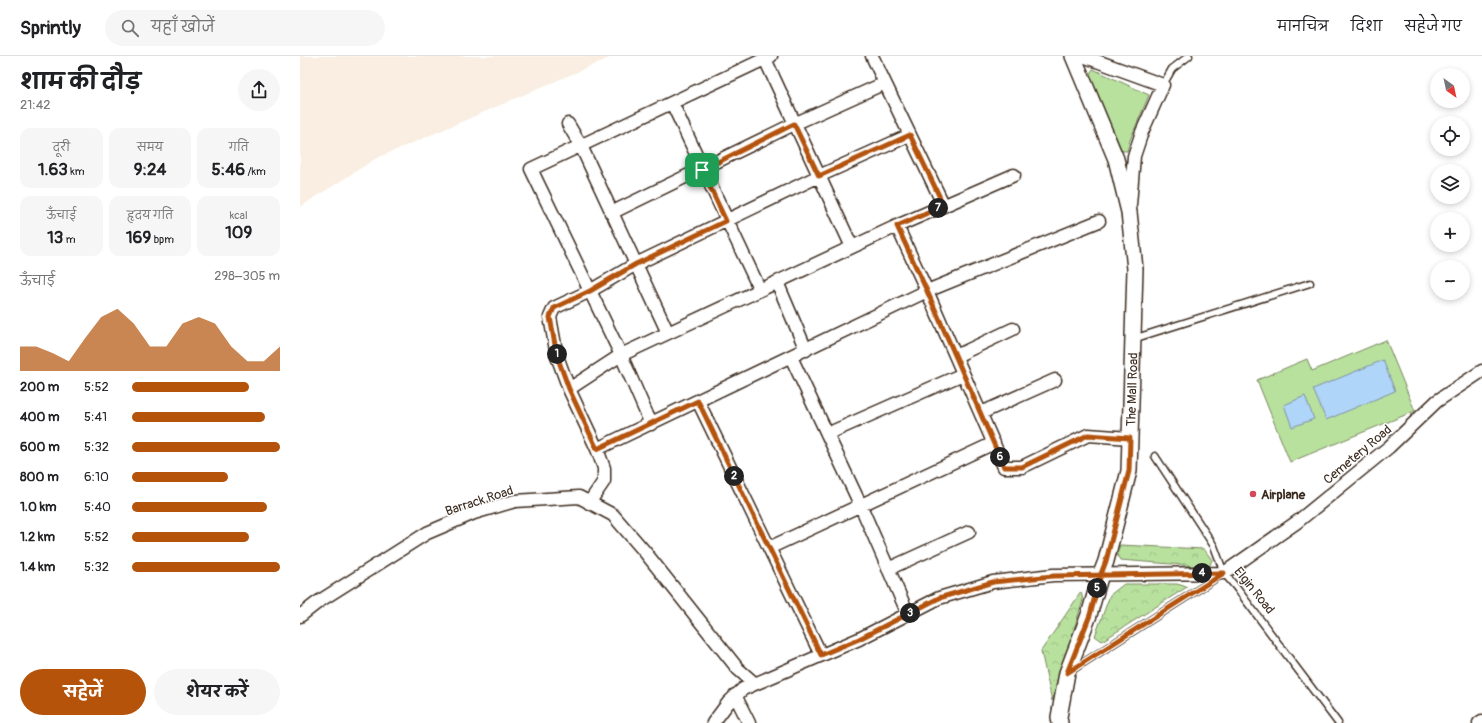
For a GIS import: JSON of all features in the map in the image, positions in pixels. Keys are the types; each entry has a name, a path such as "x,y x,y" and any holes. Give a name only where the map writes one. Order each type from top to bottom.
{"street":[{"path":"872,56 944,206"},
{"name":"The Mall Road","path":"1060,723 1059,717 1067,673 1090,615 1106,561 1129,471 1135,269 1129,212 1116,159 1072,56"},
{"path":"1083,56 1163,85 1142,132 1134,156 1129,212"},
{"path":"651,424 621,355 531,169 768,58 794,124 852,247"},
{"path":"611,213 794,124 885,83"},
{"path":"672,103 702,170 760,290"},
{"path":"568,124 580,146 668,333"},
{"path":"589,502 604,481 604,468 597,449 569,389 557,356 550,317 554,308 590,291 636,264 819,176 910,135"},
{"path":"569,389 621,355 897,226 1014,175"},
{"path":"597,449 927,291 1099,221"},
{"path":"897,226 1004,467 1022,467 1088,435 1130,438"},
{"path":"776,282 806,350"},
{"path":"956,356 1013,329"},
{"path":"791,356 860,504 908,614"},
{"name":"Cemetery Road","path":"1224,573 1297,522 1389,447 1437,401 1482,371"},
{"path":"827,434 964,374"},
{"path":"981,413 1055,380"},
{"path":"698,401 821,655"},
{"path":"769,548 860,504 994,443"},
{"name":"Barrack Road","path":"300,616 318,602 427,533 474,513 515,501 579,497 613,515 645,552 738,669 754,683"},
{"path":"888,569 969,532"},
{"name":"Elgin Road","path":"713,723 735,696 743,689 754,683 859,639 939,598 993,582 1053,576 1101,574 1224,573"},
{"path":"735,696 750,723"}],"lane":[{"path":"1163,85 1172,70 1187,58 1196,56"},
{"path":"1133,340 1310,284"},
{"path":"1155,456 1214,546 1224,573"},
{"name":"Cemetery Road","path":"1067,673 1224,573"},
{"name":"Elgin Road","path":"1224,573 1338,723"}],"shaded area":[{"path":"300,56 614,56 375,159 300,207"}],"green space":[{"path":"1093,69 1149,95 1130,140 1127,151 1122,151 1089,75"},
{"path":"1386,340 1415,411 1290,462 1257,380 1307,359 1312,371"},
{"path":"1120,545 1204,549 1212,560 1209,567 1120,560 1117,555"},
{"path":"1124,584 1177,584 1187,587 1102,641 1095,636 1110,595"},
{"path":"1081,592 1083,600 1052,701 1041,651"}],"water":[{"path":"1383,360 1395,391 1326,420 1313,389"},
{"path":"1305,396 1314,419 1292,427 1284,405"}],"place":[{"name":"Airplane","path":"1253,494"}],"route":[{"path":"702,170 726,221 636,264 590,291 554,308 550,317 557,356 580,415 597,449 698,401 821,655 859,639 939,598 993,582 1053,576 1101,574 1224,573 1067,673 1090,615 1101,574 1106,561 1129,471 1130,438 1088,435 1022,467 1004,467 897,226 944,206 910,135 819,176 794,124 702,170"}]}
